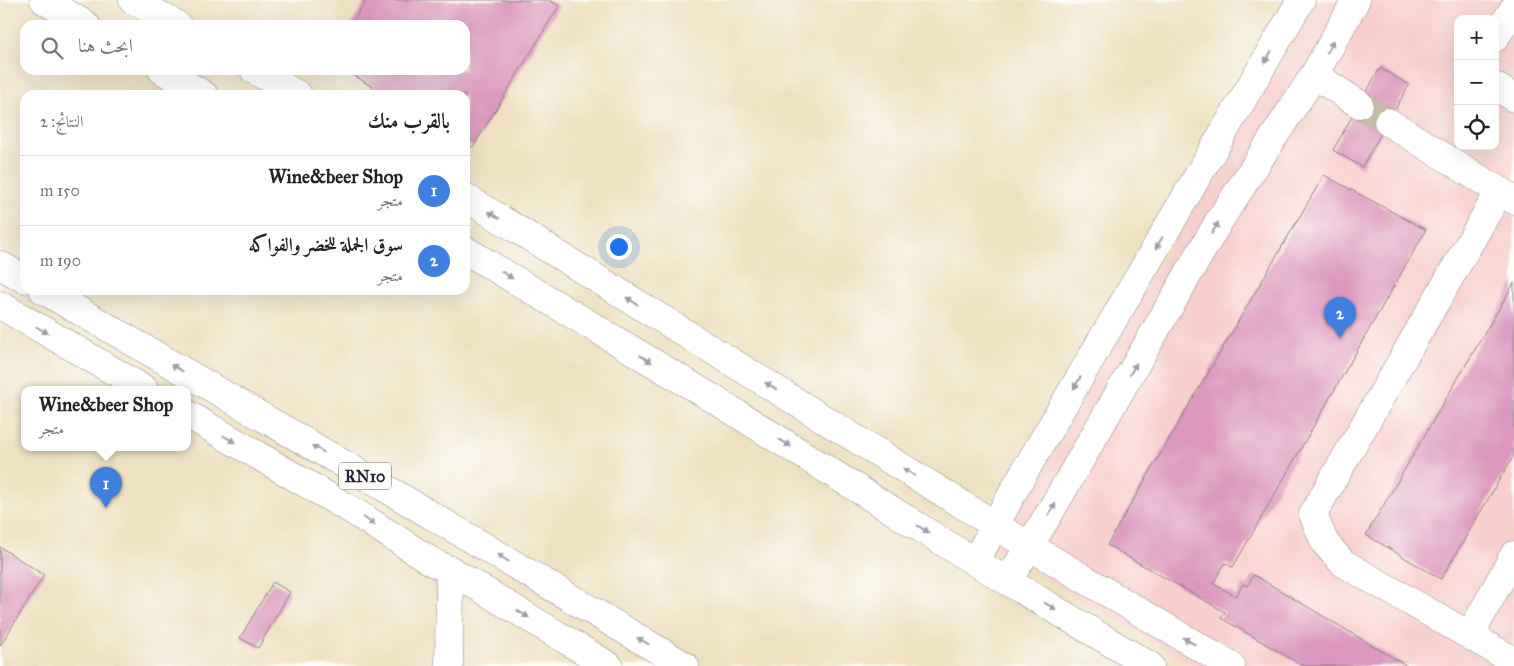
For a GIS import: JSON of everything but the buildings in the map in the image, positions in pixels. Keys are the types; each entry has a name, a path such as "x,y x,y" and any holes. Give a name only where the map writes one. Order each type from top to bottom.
{"street":[{"path":"44,0 78,20"},
{"path":"134,0 168,20"},
{"path":"975,562 1019,481 1301,0"},
{"path":"1008,581 1219,221 1314,75 1356,0"},
{"path":"1499,32 1514,8"},
{"path":"170,75 196,90"},
{"path":"263,75 289,90"},
{"path":"1314,75 1359,104"},
{"path":"1499,89 1514,98"},
{"path":"1388,122 1506,196 1313,514 1325,543 1343,563 1514,661"},
{"path":"470,201 1029,546 1231,666"},
{"path":"470,253 712,398 975,562 1150,666"},
{"path":"0,265 20,276"},
{"name":"RN10","path":"52,295 392,492 685,666"},
{"path":"0,305 139,386"},
{"name":"RN10","path":"191,416 353,511 434,563 450,570 609,666"},
{"path":"1470,635 1514,555"},
{"path":"449,666 450,570"}],"shaded area":[{"path":"1318,0 1514,0 1514,666 1193,666 990,545"}],"tunnel":[{"path":"1359,104 1388,122"}],"place":[{"name":"سوق الجملة للخضر والفواكه","path":"1340,338"},
{"name":"Wine&beer Shop","path":"106,508"}]}
